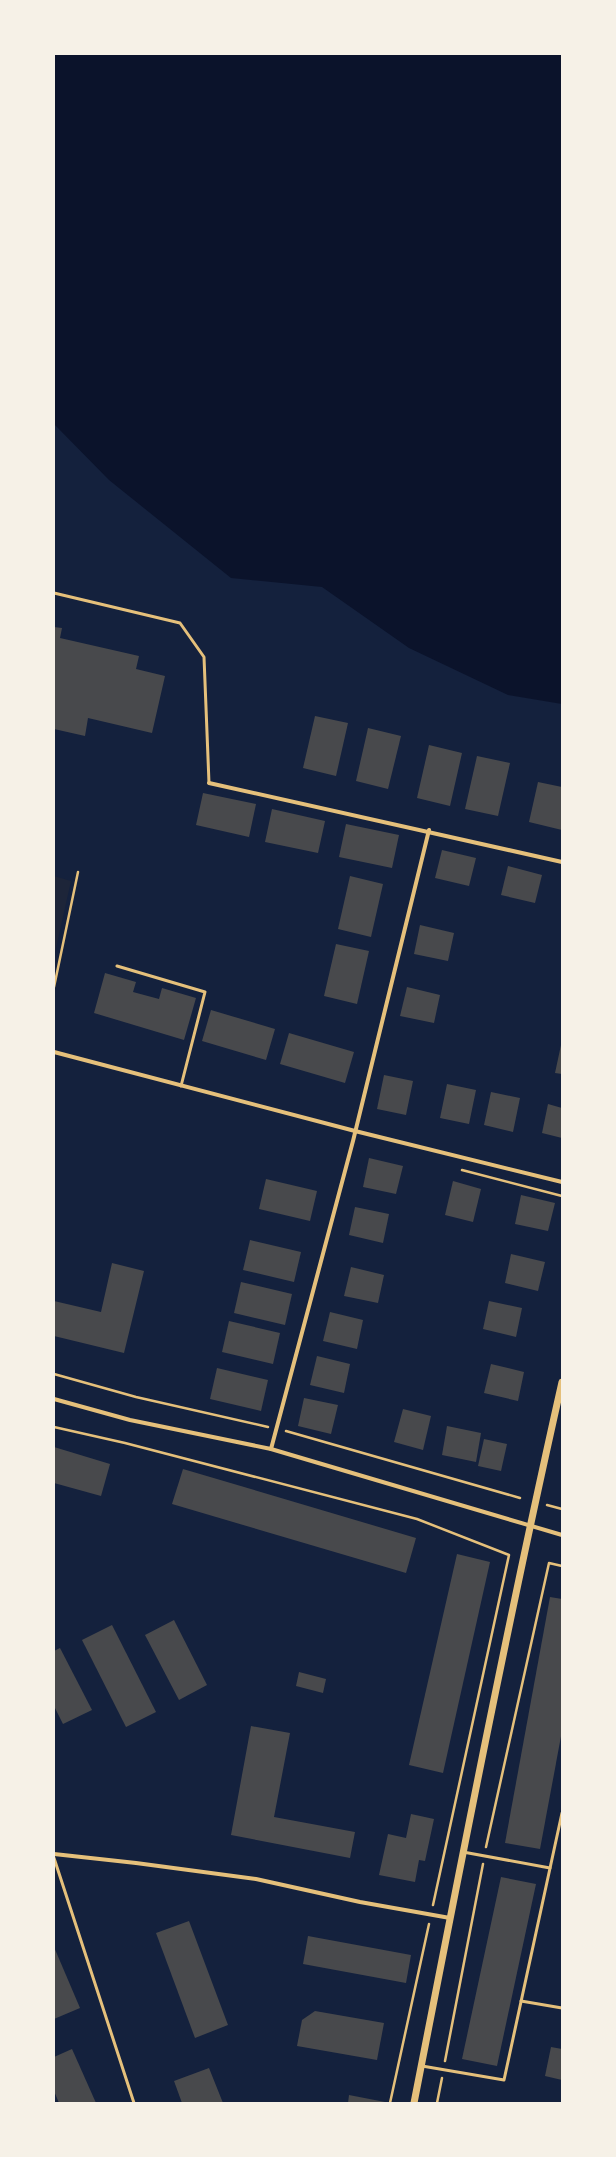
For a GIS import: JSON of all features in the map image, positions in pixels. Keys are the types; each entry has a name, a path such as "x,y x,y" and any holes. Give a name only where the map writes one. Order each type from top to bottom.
{"street":[{"path":"209,783 429,830 562,862"},
{"path":"271,1449 355,1131 429,830"},
{"path":"54,1052 355,1131 562,1182"},
{"path":"414,2103 463,1852 562,1382"},
{"path":"54,1399 130,1420 271,1449 562,1535"},
{"path":"54,1854 256,1879 360,1902 450,1918"}],"lane":[{"path":"54,593 180,623 204,658 209,783"},
{"path":"117,966 206,992 181,1086"},
{"path":"422,2066 504,2080 562,1813"},
{"path":"463,1852 550,1868"},
{"path":"54,1858 134,2103"},
{"path":"521,2001 562,2008"}],"path":[{"path":"54,988 78,872"},
{"path":"54,1374 136,1397 276,1428 520,1498"},
{"path":"54,1427 125,1443 416,1519 509,1555 390,2103"},
{"path":"547,1505 562,1509"},
{"path":"437,2103 485,1856 549,1564 562,1566"}],"shaded area":[{"path":"54,54 562,54 562,704 508,695 409,648 322,587 231,578 109,480 54,424"},
{"path":"54,876 71,881 54,957"}],"building":[{"path":"54,627 62,628 60,638 139,656 136,669 165,676 152,733 88,718 85,736 54,729"},
{"path":"315,716 348,723 336,776 303,768"},
{"path":"368,728 401,736 388,789 356,781"},
{"path":"429,745 462,753 450,806 417,798"},
{"path":"477,756 510,763 498,816 465,809"},
{"path":"538,782 562,787 562,830 529,822"},
{"path":"203,793 256,804 249,837 196,825"},
{"path":"272,809 325,821 318,853 265,842"},
{"path":"346,824 399,835 392,868 339,857"},
{"path":"442,850 476,858 469,886 435,878"},
{"path":"508,866 542,875 535,903 501,895"},
{"path":"350,876 383,884 371,937 338,929"},
{"path":"420,925 454,933 448,961 414,954"},
{"path":"336,944 369,951 357,1004 324,996"},
{"path":"105,973 136,982 133,992 159,999 162,988 196,998 184,1040 94,1013"},
{"path":"407,987 440,995 434,1023 400,1016"},
{"path":"211,1010 275,1029 266,1060 202,1041"},
{"path":"289,1033 354,1052 345,1083 280,1064"},
{"path":"562,1045 562,1074 555,1073"},
{"path":"384,1075 413,1081 406,1115 377,1109"},
{"path":"447,1084 476,1090 469,1124 440,1118"},
{"path":"491,1092 520,1098 513,1132 484,1125"},
{"path":"548,1104 562,1108 562,1138 542,1133"},
{"path":"369,1158 403,1166 396,1194 363,1187"},
{"path":"266,1179 317,1191 310,1221 259,1209"},
{"path":"453,1181 481,1189 473,1222 445,1215"},
{"path":"521,1195 555,1203 548,1231 515,1224"},
{"path":"355,1207 389,1214 383,1243 349,1235"},
{"path":"250,1240 301,1252 294,1282 243,1270"},
{"path":"511,1254 545,1262 538,1291 505,1283"},
{"path":"112,1263 144,1271 124,1353 54,1336 54,1301 101,1312"},
{"path":"351,1267 384,1275 378,1303 344,1296"},
{"path":"241,1282 292,1294 285,1325 234,1313"},
{"path":"489,1301 522,1308 516,1337 483,1329"},
{"path":"330,1312 363,1320 357,1349 323,1341"},
{"path":"229,1321 280,1333 273,1364 222,1352"},
{"path":"317,1356 350,1364 344,1393 310,1385"},
{"path":"491,1364 524,1372 518,1401 484,1393"},
{"path":"217,1368 268,1380 261,1411 210,1399"},
{"path":"304,1398 338,1405 331,1434 298,1426"},
{"path":"403,1409 431,1416 423,1450 394,1442"},
{"path":"447,1426 481,1433 476,1462 442,1455"},
{"path":"484,1439 507,1444 501,1471 478,1466"},
{"path":"54,1447 110,1464 101,1496 54,1483"},
{"path":"183,1469 416,1538 406,1573 172,1504"},
{"path":"457,1554 490,1562 443,1773 409,1765"},
{"path":"550,1597 562,1599 562,1731 540,1849 505,1843"},
{"path":"174,1620 207,1685 179,1700 145,1635"},
{"path":"112,1625 156,1712 126,1727 82,1640"},
{"path":"60,1648 92,1710 63,1724 54,1706 54,1651"},
{"path":"299,1672 326,1679 323,1693 296,1686"},
{"path":"251,1726 290,1733 274,1817 355,1832 350,1858 231,1835"},
{"path":"411,1814 434,1819 425,1861 419,1860 415,1882 379,1875 388,1834 406,1838"},
{"path":"501,1877 536,1884 497,2066 462,2059"},
{"path":"189,1921 228,2025 195,2038 156,1933"},
{"path":"308,1936 411,1955 406,1983 303,1964"},
{"path":"54,1947 80,2008 54,2019"},
{"path":"315,2011 384,2023 377,2060 297,2046 302,2020"},
{"path":"551,2047 562,2049 562,2080 545,2076"},
{"path":"72,2049 96,2103 59,2103 54,2091 54,2057"},
{"path":"209,2068 223,2103 182,2103 174,2081"},
{"path":"349,2095 385,2102 385,2103 348,2103"}]}
